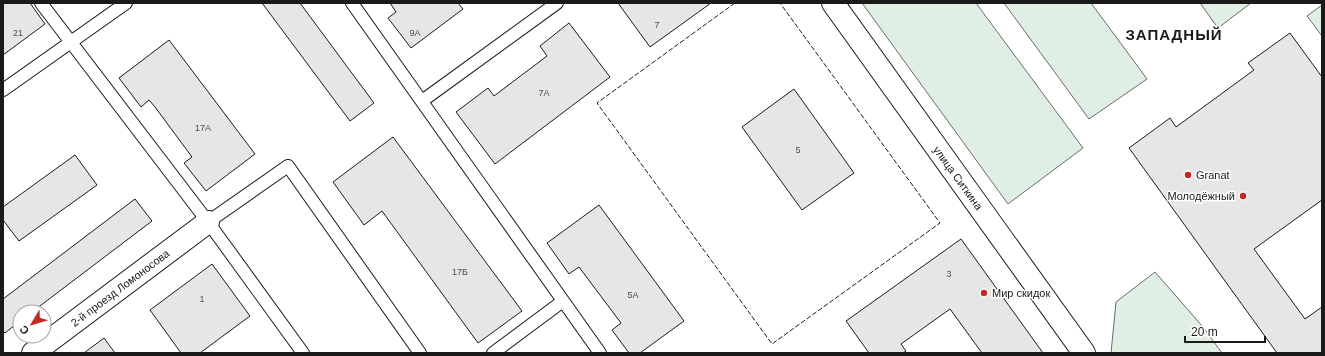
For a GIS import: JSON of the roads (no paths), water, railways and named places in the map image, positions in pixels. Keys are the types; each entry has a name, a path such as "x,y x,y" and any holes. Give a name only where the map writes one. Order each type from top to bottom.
{"street":[{"name":"улица Ситкина","path":"833,3 1084,353"},
{"name":"2-й проезд Ломоносова","path":"32,353 208,222"}],"lane":[{"path":"42,3 70,42 208,222 303,353"},
{"path":"3,90 126,3"},
{"path":"352,3 600,353"},
{"path":"422,101 557,3"},
{"path":"208,222 288,166 420,353"},
{"path":"493,353 563,301"}],"place":[{"name":"Granat","path":"1188,175"},
{"name":"Молодёжный","path":"1243,196"},
{"name":"Мир скидок","path":"984,293"}],"district":[{"name":"ЗАПАДНЫЙ","path":"1174,35"}]}
